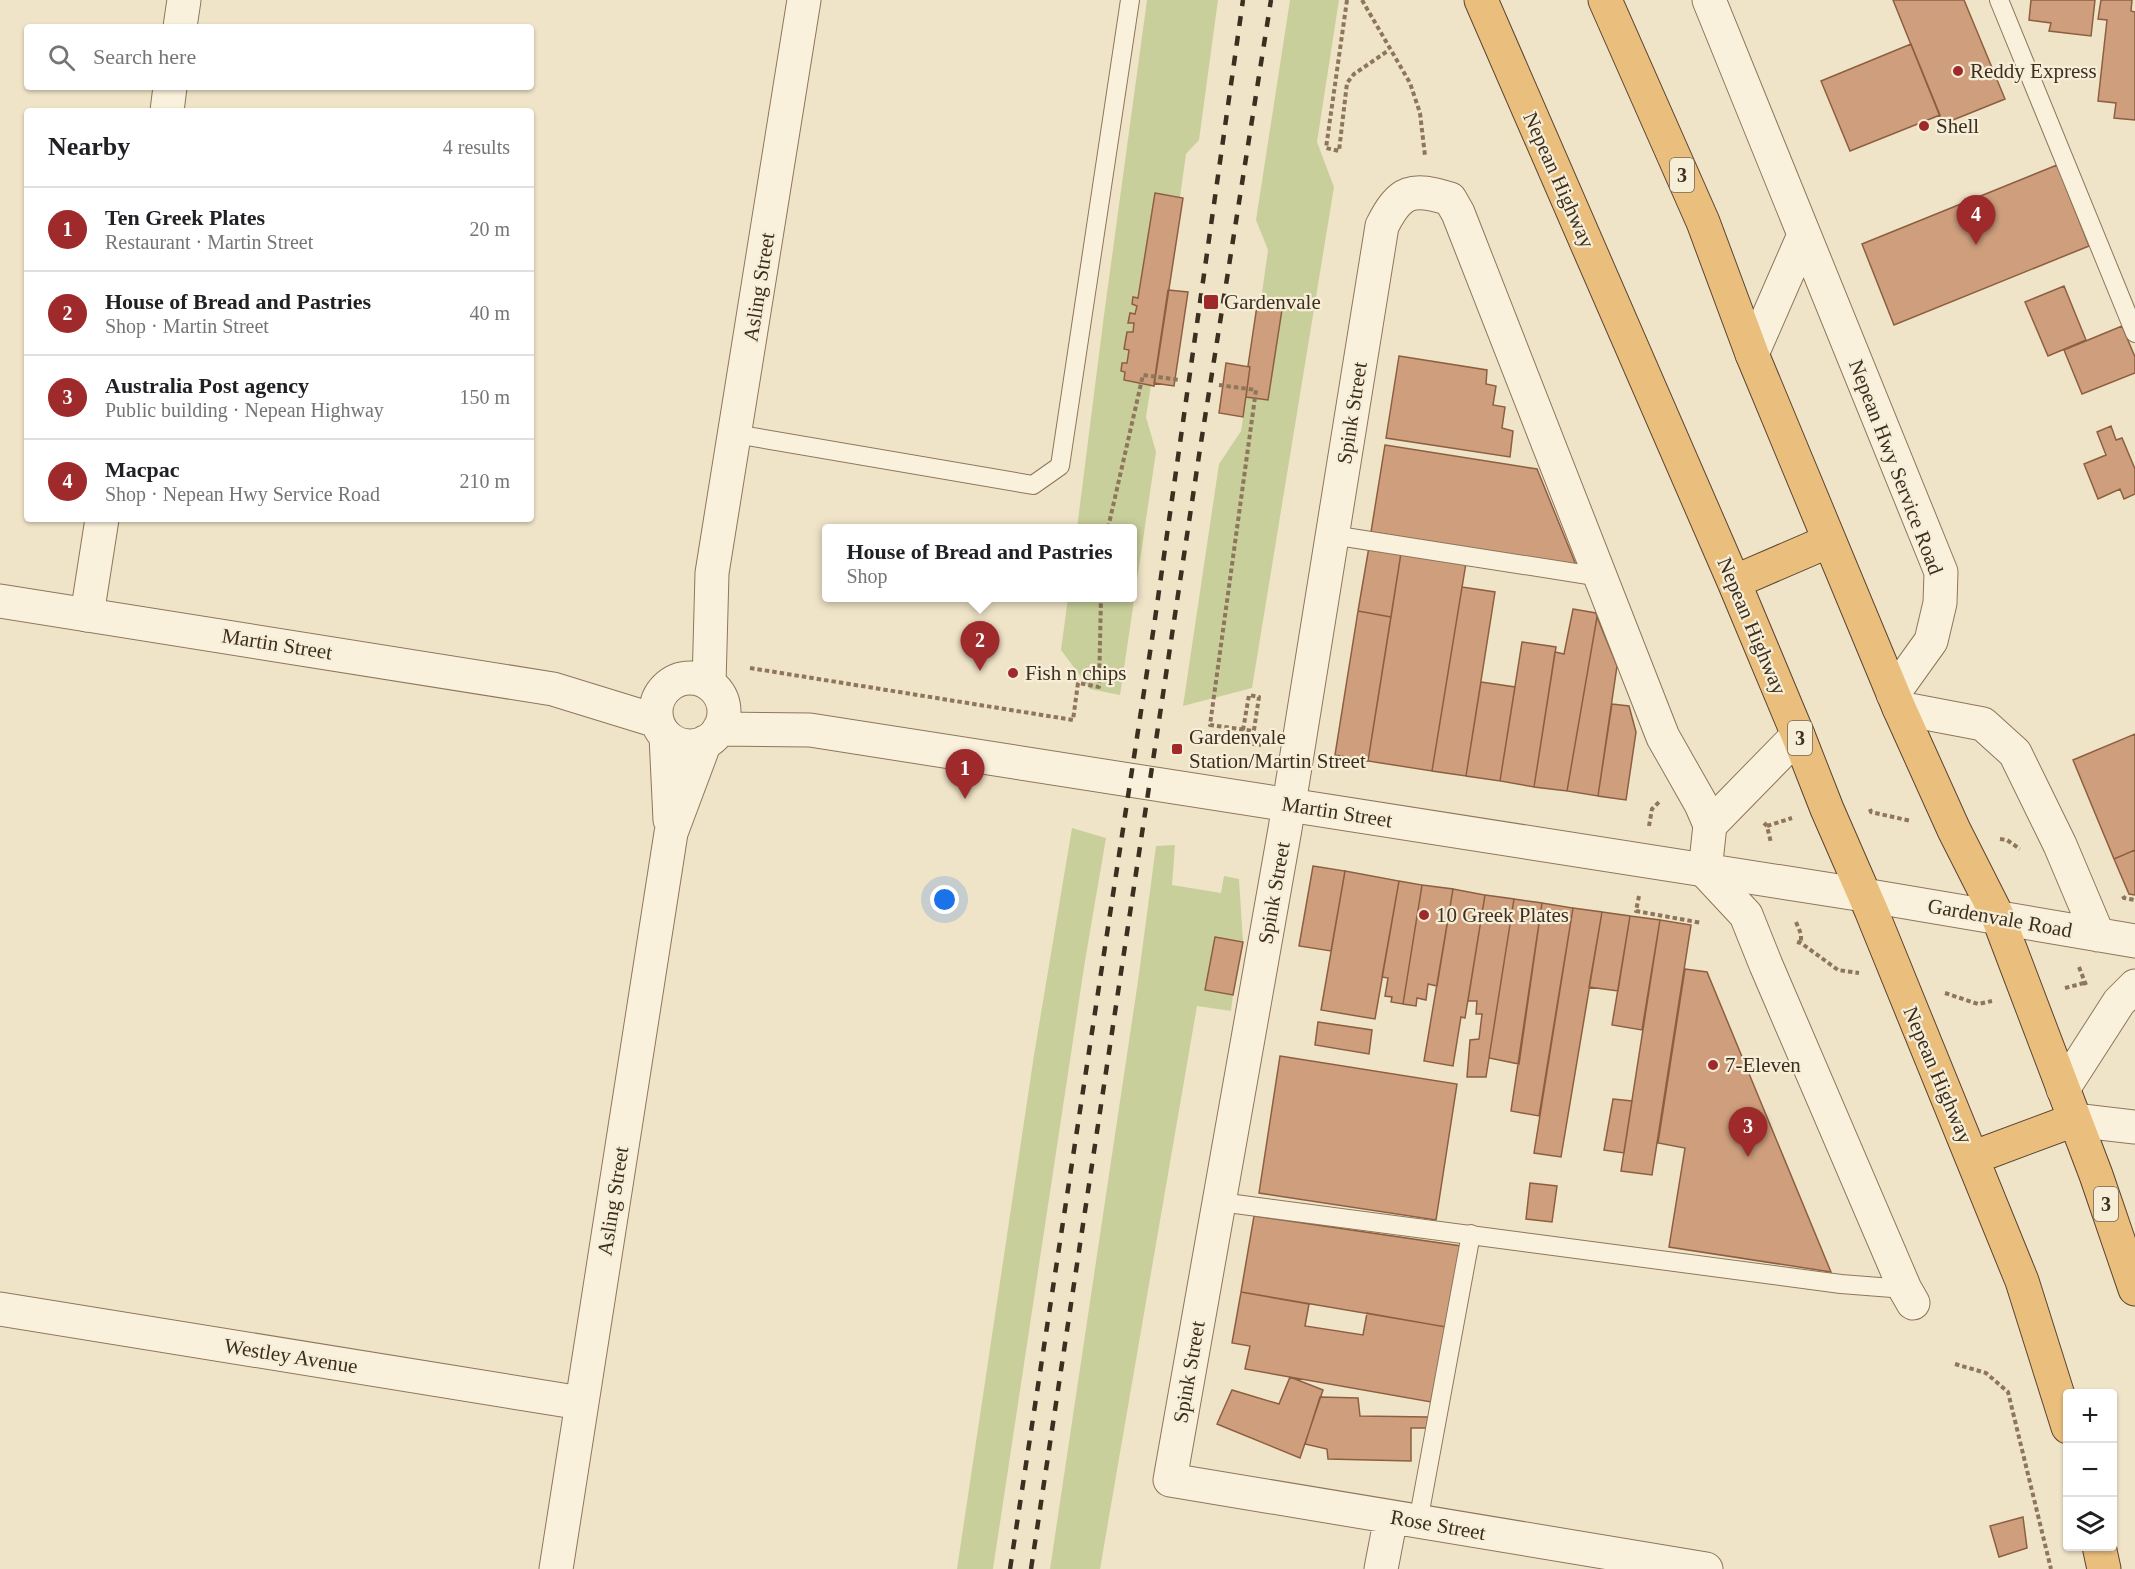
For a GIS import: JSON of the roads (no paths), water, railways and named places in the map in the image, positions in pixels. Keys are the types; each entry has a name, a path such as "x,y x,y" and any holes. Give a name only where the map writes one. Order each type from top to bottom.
{"highway":[{"name":"Nepean Highway","path":"1481,0 1734,582 1864,895 2022,1281 2063,1415"},
{"name":"3","path":"1605,0 1703,222 1752,354 1896,701 1954,830 1998,917 2096,1175 2135,1289"},
{"path":"1734,582 1829,541"},
{"path":"1972,1158 2074,1120"},
{"path":"2100,1551 2104,1569"}],"street":[{"path":"180,24 184,0"},
{"name":"Asling Street","path":"556,1569 804,0"},
{"name":"Nepean Hwy Service Road","path":"1709,0 1941,572 1940,603 1931,641 1896,701"},
{"path":"166,108 170,90"},
{"name":"Spink Street","path":"1170,1480 1298,751 1382,226 1396,201 1408,194 1430,192 1450,199 1458,213 1600,577"},
{"path":"1752,354 1804,235"},
{"path":"87,615 102,522"},
{"path":"1600,577 1664,737 1710,825 1705,871 1746,915 1909,1296"},
{"name":"Martin Street","path":"0,601 1864,895"},
{"path":"1896,701 1983,724 2015,753 2060,845 2098,935"},
{"path":"1710,825 1798,735"},
{"name":"Gardenvale Road","path":"1864,895 2135,941"},
{"path":"2063,1089 2120,1002 2135,986"},
{"path":"2074,1120 2135,1127"},
{"name":"Westley Avenue","path":"0,1309 581,1403"},
{"name":"Rose Street","path":"1170,1480 1706,1569"},
{"path":"1381,1569 1404,1520"}],"lane":[{"path":"735,434 1033,485 1060,466 1130,0"},
{"path":"1999,0 2135,333"},
{"path":"1332,536 1600,577"},
{"path":"1220,1202 1841,1284 1909,1296"},
{"path":"1404,1520 1471,1234"}],"railway":[{"path":"1010,1569 1154,626 1243,0"},
{"path":"1031,1569 1200,449 1271,0"}],"place":[{"name":"Reddy Express","path":"1958,71"},
{"name":"Shell","path":"1924,126"},
{"name":"Macpac","path":"1976,245"},
{"name":"Gardenvale","path":"1211,302"},
{"name":"House of Bread and Pastries","path":"980,671"},
{"name":"Fish n chips","path":"1013,673"},
{"name":"Gardenvale Station/Martin Street","path":"1177,749"},
{"name":"Ten Greek Plates","path":"965,799"},
{"name":"10 Greek Plates","path":"1424,915"},
{"name":"7-Eleven","path":"1713,1065"},
{"name":"Australia Post agency","path":"1748,1157"}]}
